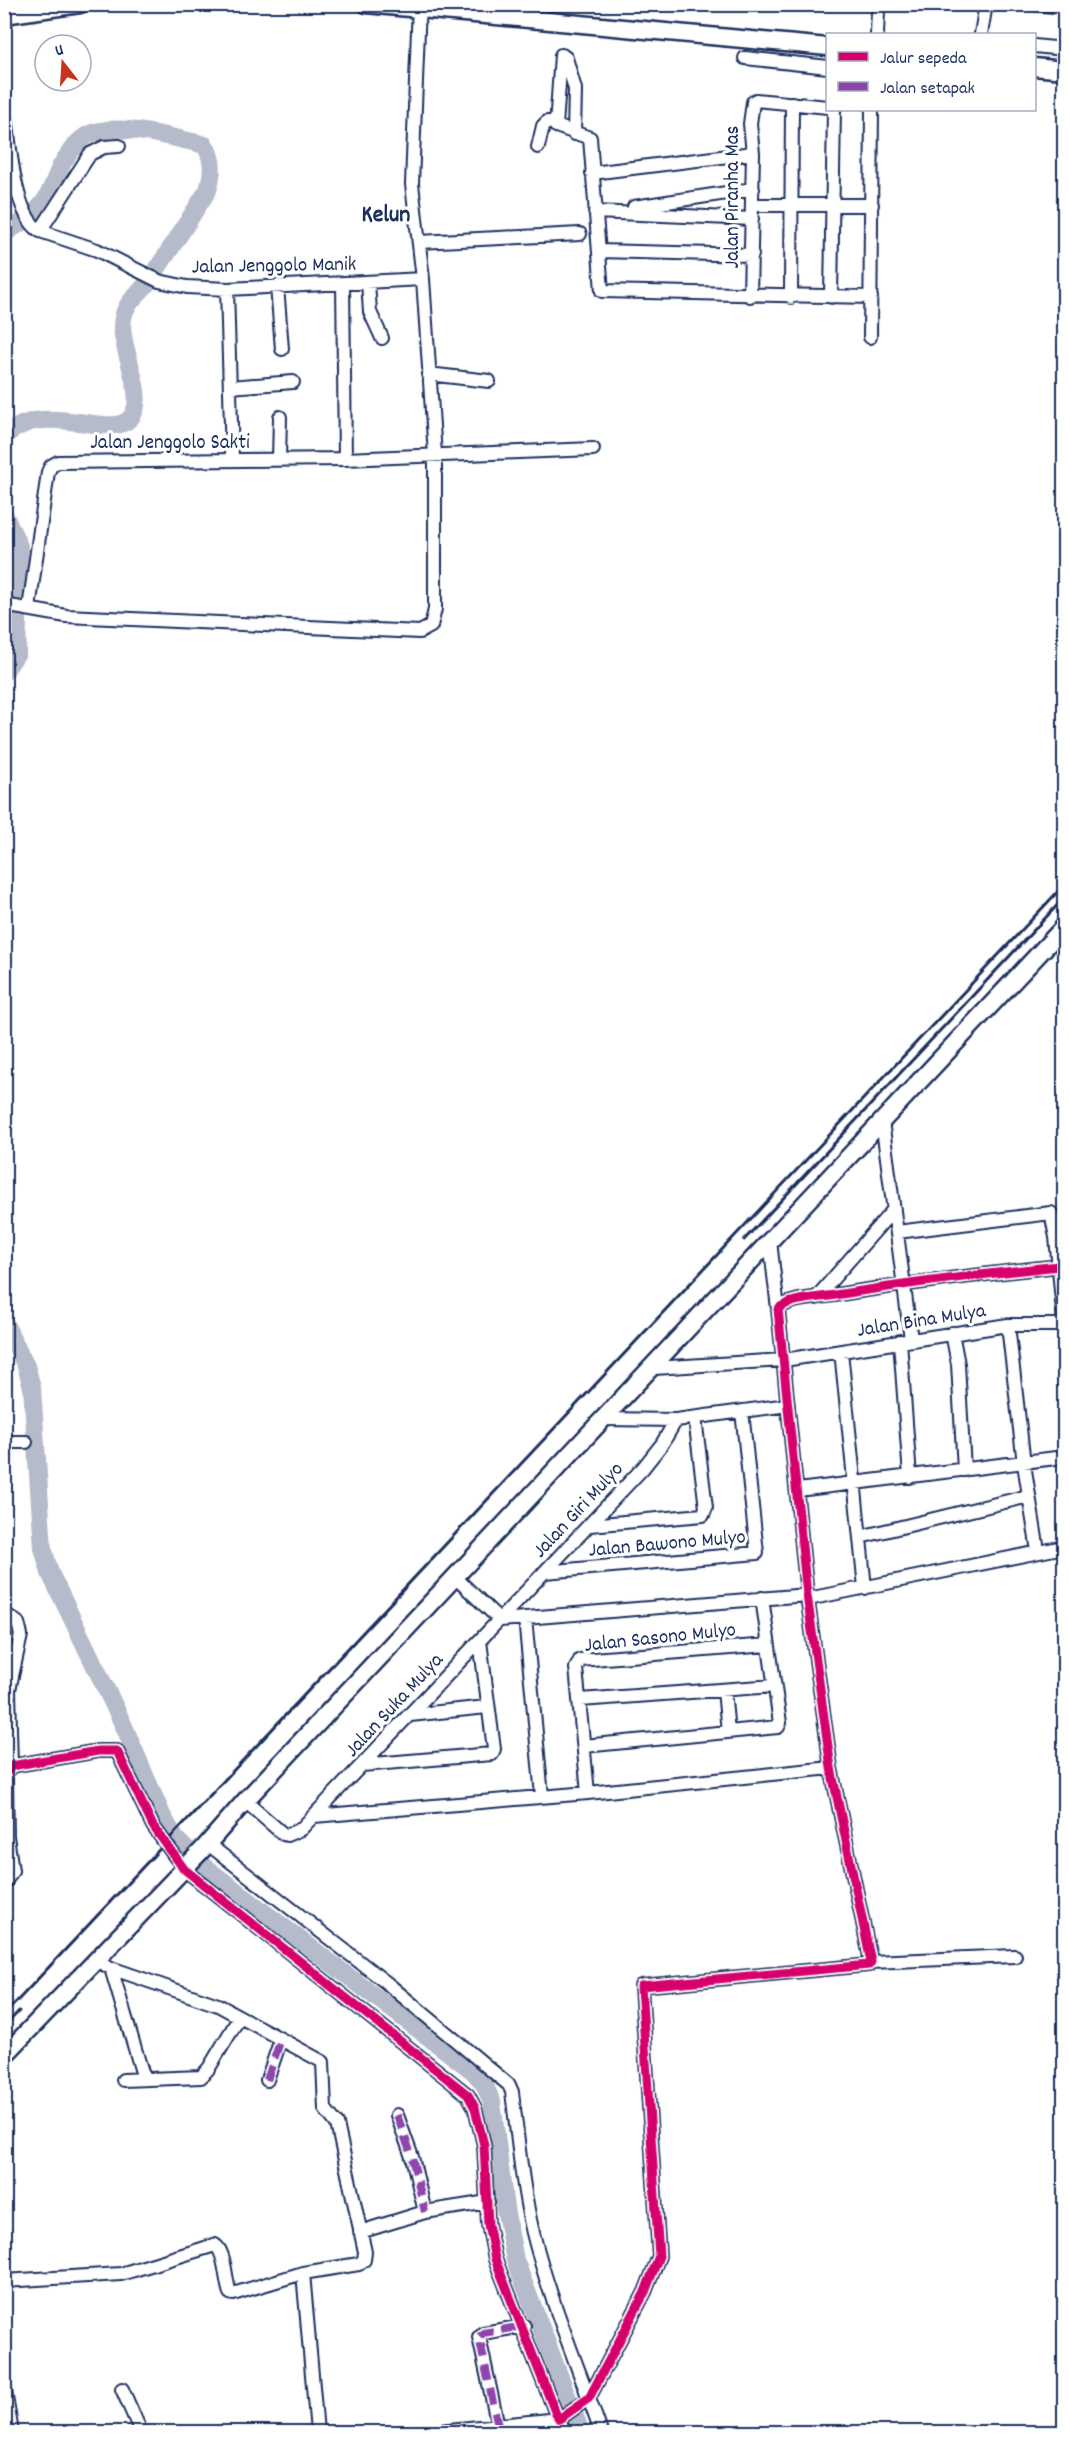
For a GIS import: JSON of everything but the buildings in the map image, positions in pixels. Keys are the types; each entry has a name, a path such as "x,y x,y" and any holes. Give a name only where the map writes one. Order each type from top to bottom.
{"main road":[{"path":"4,15 80,4"},
{"path":"366,4 826,46"},
{"path":"1036,67 1065,70"},
{"path":"6,2054 206,1846 245,1801 654,1368 1065,927"}],"street":[{"path":"981,33 986,4"},
{"path":"1035,4 1065,7"},
{"path":"5,605 66,616 423,631 433,623 435,609 435,455 412,156 418,8"},
{"path":"877,33 878,11"},
{"path":"1036,46 1065,49"},
{"path":"574,134 575,89 566,58 562,55 557,129 574,134 590,138 601,289 603,291 871,297"},
{"path":"746,58 826,67"},
{"path":"4,98 8,155 22,207 37,229 90,154 104,147 119,146"},
{"name":"Jalan Piranha Mas","path":"750,296 753,189 751,110 756,100 792,103"},
{"path":"791,297 792,103 826,106"},
{"path":"831,297 834,111"},
{"path":"868,111 872,205 870,337"},
{"path":"538,147 543,126 547,122 556,123"},
{"path":"592,172 753,153"},
{"path":"595,212 753,189"},
{"path":"752,205 872,205"},
{"path":"609,211 752,219"},
{"name":"Jalan Jenggolo Manik","path":"37,229 97,250 159,280 187,287 227,289 423,279"},
{"path":"419,242 580,234"},
{"path":"599,251 752,255"},
{"path":"368,282 370,312 382,338"},
{"path":"343,283 345,459"},
{"path":"277,286 282,349"},
{"path":"227,289 232,460"},
{"path":"428,374 489,381"},
{"path":"230,387 293,382"},
{"path":"279,460 280,417"},
{"name":"Jalan Jenggolo Sakti","path":"28,608 48,472 53,464 345,459 593,449"},
{"path":"882,1121 902,1284 910,1477"},
{"path":"816,1298 894,1209"},
{"path":"897,1232 1052,1213 1065,1324"},
{"path":"770,1241 808,1597 831,1768 871,1962"},
{"path":"778,1309 783,1305 816,1298 902,1284 1059,1266"},
{"name":"Jalan Bina Mulya","path":"654,1368 784,1360 1008,1325 1065,1324"},
{"path":"1008,1325 1024,1464 1038,1551"},
{"path":"952,1334 958,1364 964,1470"},
{"path":"841,1351 865,1588"},
{"path":"604,1419 676,1420 788,1405"},
{"name":"Jalan Bawono Mulyo","path":"545,1572 758,1554 742,1411"},
{"path":"590,1525 703,1515 706,1508 695,1418"},
{"name":"Jalan Giri Mulyo","path":"500,1620 655,1455 676,1420"},
{"path":"4,1442 26,1442"},
{"path":"798,1490 1024,1464 1065,1457"},
{"path":"860,1537 1029,1496"},
{"path":"455,1577 500,1620 808,1597 865,1588 1065,1547"},
{"path":"584,1746 779,1726 762,1599"},
{"path":"4,1613 18,1623 21,1635 7,1690 7,1836 12,1870 4,1884"},
{"path":"525,1617 543,1796"},
{"name":"Jalan Suka Mulya","path":"314,1816 500,1620"},
{"path":"362,1765 492,1754 494,1749 480,1641"},
{"name":"Jalan Sasono Mulyo","path":"588,1793 576,1668 580,1660 768,1645"},
{"path":"580,1700 774,1686"},
{"path":"724,1690 729,1732"},
{"path":"410,1715 487,1707"},
{"path":"7,1774 99,1751 117,1751 153,1826 186,1867 301,1965 468,2095 475,2108 484,2145 488,2224 495,2259 562,2418 564,2433"},
{"path":"245,1801 279,1832 287,1835 301,1829 314,1816 588,1793 831,1768"},
{"path":"206,1846 388,1984 509,2085 512,2092 527,2207 534,2235 564,2333 601,2433"},
{"path":"428,2433 562,2418 587,2400 645,2292 659,2252 641,1986 869,1965 871,1962 1015,1956"},
{"path":"4,2282 121,2274 215,2245 220,2250 225,2283 231,2294 303,2273 359,2264 364,2260 337,2124 325,2109 325,2066 320,2059 218,2006 111,1968 95,1960"},
{"path":"111,1968 144,2079"},
{"path":"123,2080 203,2075 239,2018"},
{"path":"267,2080 281,2039"},
{"path":"397,2115 412,2157 425,2212"},
{"path":"360,2232 425,2212 488,2202"},
{"path":"303,2273 317,2433"},
{"path":"498,2426 479,2337 483,2333 524,2326"},
{"path":"4,2385 12,2433"},
{"path":"122,2390 141,2433"}],"waterway":[{"path":"4,234 36,212 47,198 67,156 86,136 112,130 144,132 205,145 210,156 212,167 208,190 156,271 130,303 123,318 124,342 135,382 136,407 132,416 123,423 110,425 38,420 20,425 4,437"},
{"path":"4,514 19,546 20,565 17,653 4,672"},
{"path":"4,1322 26,1366 32,1387 43,1548 50,1573 123,1724 162,1815 175,1838 202,1865 473,2071 484,2084 492,2102 505,2208 515,2260 581,2432"},
{"path":"5,2062 12,2072"}],"railway":[{"path":"4,2015 1064,885"},
{"path":"744,1240 1064,898"},
{"path":"4,2027 19,2011"}],"marked path":[{"path":"4,1690 9,1690"},
{"path":"267,2080 281,2039"},
{"path":"397,2115 412,2157 425,2212"},
{"path":"498,2426 479,2337 483,2333 524,2326"}],"cycle path":[{"path":"4,1777 11,1766 98,1751 117,1751 153,1826 184,1869 468,2095 475,2108 484,2145 488,2224 495,2259 559,2419 589,2398 645,2292 659,2256 641,1986 869,1965 871,1962 831,1768 807,1595 778,1309 783,1305 805,1299 1059,1266"}],"district":[{"name":"Kelun","path":"386,213"}]}
